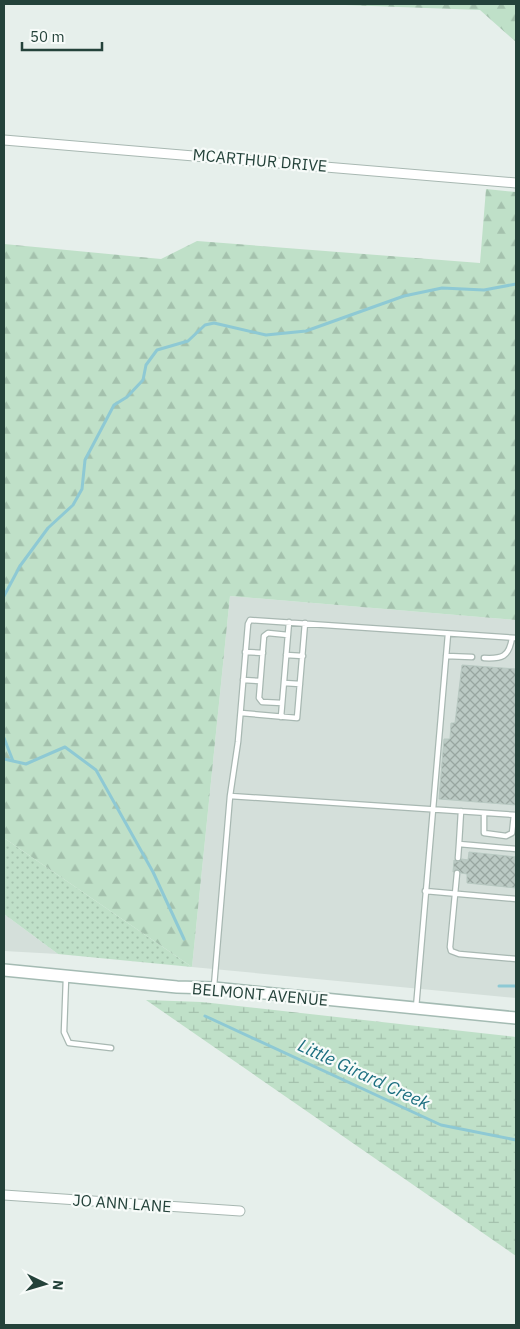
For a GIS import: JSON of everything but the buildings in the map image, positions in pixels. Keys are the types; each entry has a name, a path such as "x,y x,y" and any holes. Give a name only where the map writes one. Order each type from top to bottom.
{"main road":[{"name":"BELMONT AVENUE","path":"4,970 177,987 214,988 516,1018"}],"street":[{"name":"MCARTHUR DRIVE","path":"4,140 516,183"},
{"name":"JO ANN LANE","path":"4,1195 240,1211"}],"lane":[{"path":"214,988 230,796 248,624 250,620 514,638 506,656 499,659 484,658"},
{"path":"281,716 289,622"},
{"path":"240,713 297,718 305,623"},
{"path":"282,703 260,700 262,653 265,633 288,634"},
{"path":"416,1008 431,810 448,634"},
{"path":"245,652 262,653"},
{"path":"286,655 302,656"},
{"path":"446,656 472,657"},
{"path":"243,680 260,681"},
{"path":"284,683 300,684"},
{"path":"230,796 515,815 512,833 506,836 484,833 484,813"},
{"path":"458,858 461,811"},
{"path":"459,844 516,849"},
{"path":"457,873 450,947 452,951 459,954 516,959"},
{"path":"425,891 516,899"},
{"path":"66,976 64,1032 66,1040 69,1043 111,1048"}],"shaded area":[{"path":"230,596 516,620 516,998 192,967"},
{"path":"4,914 58,954 4,951"}],"green space":[{"path":"318,4 516,4 516,42 480,10"},
{"path":"486,189 516,192 516,620 230,596 192,967 4,838 4,244 161,259 197,241 480,263"},
{"path":"4,838 192,967 58,954 4,914"},
{"path":"146,1000 202,1002 516,1037 516,1256"}],"waterway":[{"path":"4,596 20,566 48,528 73,505 82,489 85,460 114,405 127,397 143,380 146,365 157,350 188,341 205,325 214,323 266,335 306,331 404,296 442,288 484,290 516,284"},
{"path":"4,738 13,761"},
{"name":"Little Girard Creek","path":"4,759 26,764 65,747 96,770 153,872 184,939"},
{"path":"499,986 516,986"},
{"name":"Little Girard Creek","path":"205,1016 441,1125 516,1140"}]}
